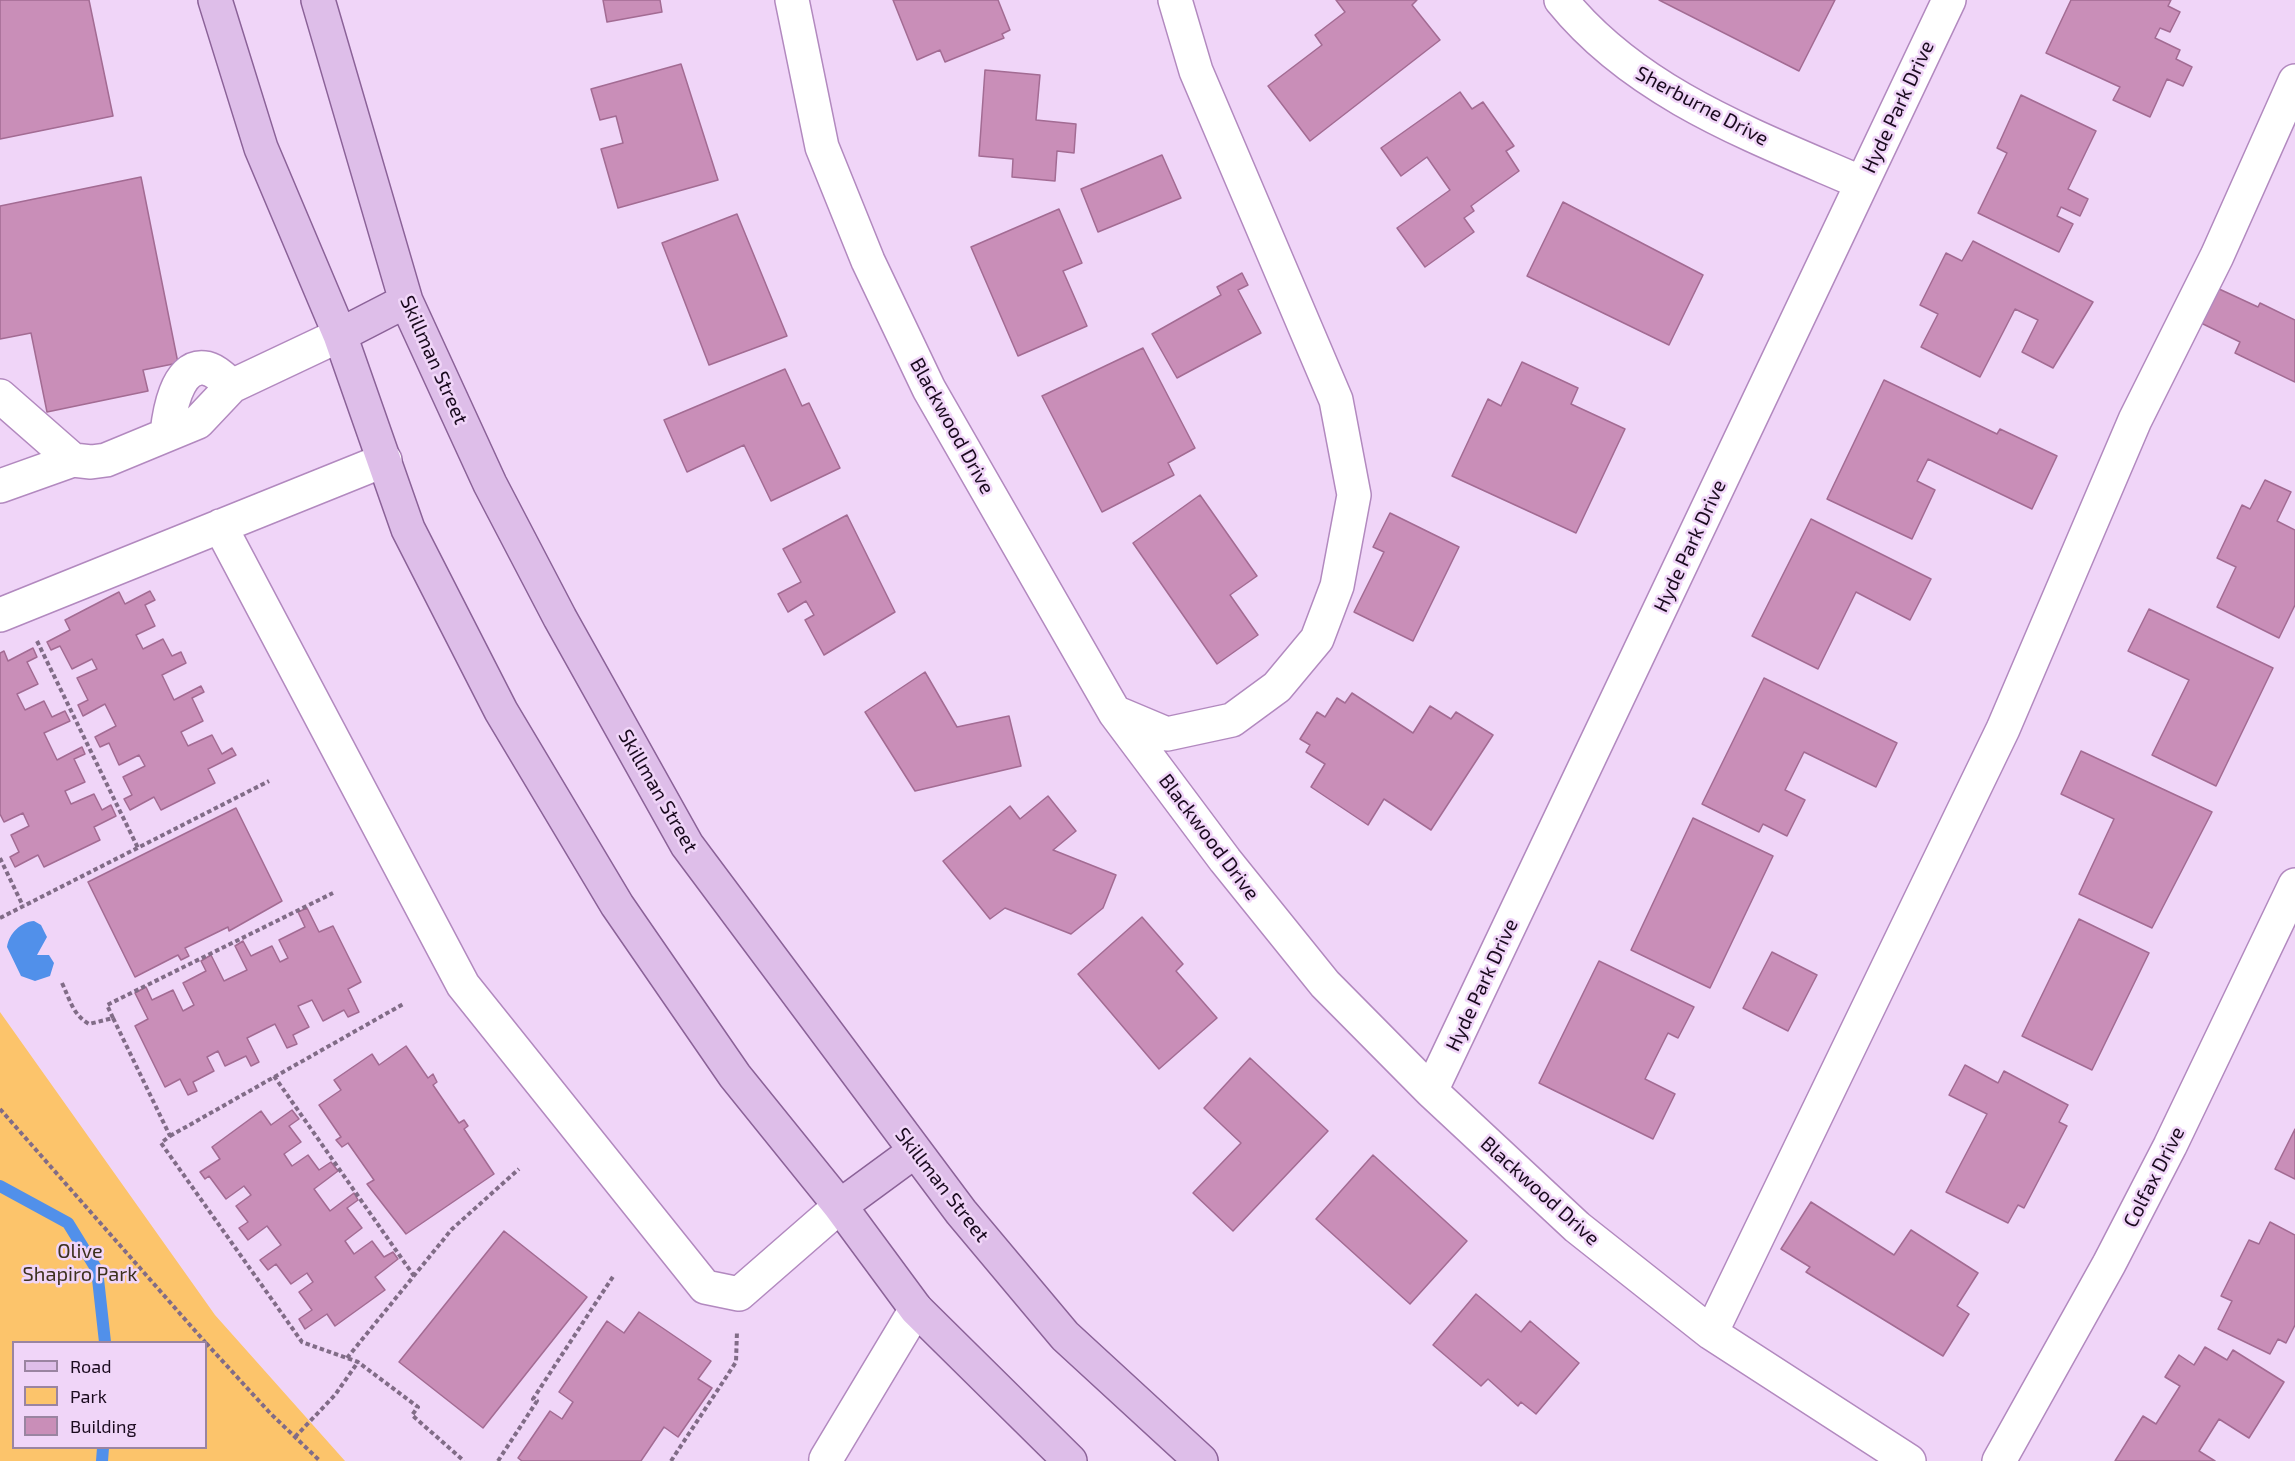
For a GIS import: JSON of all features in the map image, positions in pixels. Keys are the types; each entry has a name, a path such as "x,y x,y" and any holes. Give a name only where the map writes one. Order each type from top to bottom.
{"main road":[{"path":"215,0 261,148 340,335 408,529 501,711 617,905 735,1076 840,1206 916,1309 1070,1461"},
{"name":"Skillman Street","path":"318,0 406,301 490,484 560,618 687,845 961,1212 1065,1336 1201,1461"},
{"path":"340,335 406,301"},
{"path":"840,1206 915,1151"}],"street":[{"name":"Blackwood Drive","path":"792,0 822,147 868,261 929,389 1116,713 1225,860 1325,984 1431,1091 1577,1227 1711,1333 1909,1461"},
{"path":"1116,713 1167,734 1232,720 1277,687 1317,639 1337,586 1354,495 1336,400 1197,71 1175,0"},
{"name":"Sherburne Drive","path":"1561,0 1580,24 1637,73 1736,128 1862,183"},
{"name":"Hyde Park Drive","path":"1431,1091 1949,0"},
{"path":"1711,1333 2003,729 2135,420 2217,256 2295,81"},
{"path":"0,486 73,460 91,462 106,460 198,422 232,386 340,335"},
{"path":"0,396 73,460"},
{"path":"0,615 385,460"},
{"path":"220,526 463,985 705,1287 739,1294 840,1206"},
{"name":"Colfax Drive","path":"1999,1461 2120,1245 2295,885"},
{"path":"826,1460 916,1309"}],"path":[{"path":"32,632 138,848"},
{"path":"0,918 269,781"},
{"path":"0,858 23,906"},
{"path":"170,1136 106,1005 333,893"},
{"path":"62,983 73,1011 80,1019 89,1024 113,1018"},
{"path":"405,1003 274,1076 161,1143 302,1342 358,1362 418,1407 412,1415 464,1461"},
{"path":"274,1076 414,1276"},
{"path":"0,1109 203,1341"},
{"path":"346,1358 452,1228 519,1169"},
{"path":"498,1461 537,1401 533,1399 614,1275"},
{"path":"671,1461 736,1362 739,1294"},
{"path":"207,1345 320,1461"},
{"path":"296,1437 335,1395 358,1362"}],"green space":[{"name":"Olive Shapiro Park","path":"0,1012 215,1315 345,1461 0,1461"}],"water":[{"path":"34,921 41,925 47,937 37,955 49,955 54,963 50,976 35,981 21,976 7,947 16,929"}],"building":[{"path":"0,0 89,0 113,116 0,139"},
{"path":"603,0 660,0 662,12 607,22"},
{"path":"893,0 998,0 1010,30 1002,34 1004,38 945,62 940,50 917,60"},
{"path":"1336,0 1417,0 1412,5 1440,40 1310,141 1268,86 1322,45 1315,35 1345,12"},
{"path":"1659,0 1835,0 1799,71"},
{"path":"2071,0 2171,0 2168,6 2180,12 2170,32 2160,28 2155,38 2180,50 2176,59 2192,67 2183,86 2167,79 2150,117 2113,100 2120,87 2046,53"},
{"path":"681,64 718,180 618,208 601,149 623,143 616,116 600,120 591,89"},
{"path":"985,70 1040,75 1036,120 1076,124 1074,153 1057,151 1055,181 1012,177 1013,159 979,156"},
{"path":"1460,92 1472,109 1483,102 1514,146 1506,151 1519,171 1471,206 1474,211 1464,218 1474,232 1425,267 1397,228 1450,190 1427,157 1401,176 1381,148"},
{"path":"2021,95 2096,131 2068,189 2088,199 2080,216 2061,207 2057,216 2073,224 2059,252 1978,213 2007,153 1997,148"},
{"path":"1162,155 1181,198 1098,232 1081,189"},
{"path":"141,177 178,363 143,370 148,391 47,412 31,333 0,339 0,206"},
{"path":"1563,202 1703,275 1669,345 1527,276"},
{"path":"1059,209 1082,263 1063,271 1087,326 1018,356 971,247"},
{"path":"737,214 787,336 709,365 662,243"},
{"path":"1973,241 2093,302 2053,368 2022,352 2038,320 2015,309 1980,377 1921,347 1938,314 1920,305 1946,253 1962,261"},
{"path":"1242,273 1248,285 1238,290 1261,333 1177,378 1152,334 1221,295 1217,287"},
{"path":"2217,288 2258,307 2260,303 2295,320 2295,382 2235,353 2240,342 2201,323"},
{"path":"1143,348 1195,448 1168,463 1174,475 1102,512 1042,396"},
{"path":"1522,362 1578,388 1571,404 1625,429 1576,533 1452,476 1488,399 1501,406"},
{"path":"785,369 802,406 809,403 840,468 771,501 744,445 687,472 664,420"},
{"path":"1884,380 1997,434 2000,429 2057,456 2032,509 1928,459 1917,481 1935,490 1912,539 1827,499"},
{"path":"2265,480 2291,492 2277,521 2295,530 2295,605 2279,638 2217,607 2236,567 2217,558 2242,505 2250,509"},
{"path":"1200,495 1257,576 1230,595 1258,635 1217,664 1133,543"},
{"path":"1390,513 1459,547 1413,641 1354,612 1384,552 1373,547"},
{"path":"847,515 895,612 824,655 805,620 814,615 806,601 788,612 778,594 801,582 783,549"},
{"path":"1811,519 1931,579 1910,620 1856,592 1818,669 1752,636"},
{"path":"150,591 155,600 145,605 155,626 136,635 143,649 163,639 172,656 181,652 186,663 162,675 174,700 201,686 204,692 192,698 203,721 181,732 188,746 212,735 222,754 232,748 236,755 208,769 215,783 161,810 154,797 130,810 124,799 132,795 123,777 145,766 139,755 119,765 109,743 100,747 95,737 116,726 105,704 83,716 78,705 88,700 77,678 97,669 92,659 72,669 60,646 51,650 47,642 70,630 65,620 119,592 125,604"},
{"path":"2149,609 2273,668 2216,786 2152,755 2189,680 2128,651"},
{"path":"33,648 37,657 27,662 38,684 17,694 25,710 44,701 52,717 65,711 70,721 44,733 57,760 82,747 85,754 74,759 85,782 65,791 71,804 94,794 102,810 111,805 116,816 94,827 100,840 44,867 38,855 15,867 10,857 19,852 11,835 29,826 23,813 4,822 0,814 0,653 4,651 8,661"},
{"path":"925,672 957,727 1009,716 1021,766 915,791 865,712"},
{"path":"1764,678 1897,743 1876,787 1804,752 1785,790 1805,800 1787,836 1763,824 1759,832 1702,804"},
{"path":"1352,693 1413,733 1430,706 1451,719 1456,712 1493,735 1431,830 1384,799 1368,825 1311,787 1325,764 1306,752 1310,745 1300,739 1317,712 1325,717 1337,698 1345,703"},
{"path":"2081,751 2212,812 2152,928 2079,894 2114,819 2061,794"},
{"path":"1048,796 1076,831 1053,850 1116,875 1103,908 1071,934 1005,908 990,919 943,861 1010,806 1020,819"},
{"path":"236,808 282,901 229,931 228,927 185,948 189,956 181,960 178,955 135,977 88,882"},
{"path":"1693,818 1773,856 1710,988 1631,950"},
{"path":"307,908 319,932 333,926 361,982 348,989 359,1012 348,1017 344,1010 323,1021 312,1000 298,1006 309,1027 293,1035 297,1044 287,1048 275,1024 247,1038 259,1062 251,1066 246,1056 225,1066 218,1051 207,1057 214,1071 193,1082 197,1091 188,1095 180,1079 165,1087 135,1026 148,1019 135,993 146,987 152,1000 173,990 183,1011 194,1005 183,983 206,971 201,961 211,955 224,981 247,970 235,946 243,941 251,956 272,946 280,962 288,958 279,940 305,927 298,912"},
{"path":"1142,917 1183,964 1176,971 1217,1018 1159,1069 1078,974"},
{"path":"2079,919 2149,953 2092,1070 2022,1036"},
{"path":"1772,952 1817,975 1788,1031 1743,1008"},
{"path":"1599,961 1694,1007 1678,1038 1668,1033 1645,1079 1675,1094 1653,1139 1539,1083"},
{"path":"406,1046 428,1078 433,1074 437,1082 433,1085 459,1123 464,1120 468,1126 464,1129 494,1174 406,1234 367,1184 374,1180 348,1143 342,1147 336,1140 341,1137 319,1105 341,1090 334,1080 372,1054 379,1065"},
{"path":"1250,1058 1328,1131 1233,1231 1193,1193 1241,1143 1204,1108"},
{"path":"1965,1065 1998,1083 2004,1071 2068,1105 2059,1122 2067,1126 2024,1208 2018,1205 2008,1223 1946,1192 1987,1114 1949,1095"},
{"path":"292,1110 299,1119 289,1126 301,1142 284,1154 292,1166 308,1155 319,1170 331,1162 338,1171 314,1189 330,1211 354,1193 358,1200 347,1208 362,1228 345,1241 354,1254 372,1241 384,1257 393,1252 398,1259 375,1277 385,1290 335,1326 327,1314 305,1329 299,1319 312,1310 299,1292 313,1282 307,1273 291,1284 276,1264 268,1270 260,1260 281,1245 267,1226 248,1240 239,1228 248,1222 236,1206 251,1195 244,1186 226,1199 209,1176 205,1179 200,1172 220,1159 212,1147 261,1111 271,1125"},
{"path":"2295,1129 2295,1179 2275,1169"},
{"path":"1373,1155 1467,1241 1410,1304 1316,1219"},
{"path":"1811,1202 1894,1255 1911,1230 1978,1273 1957,1306 1969,1314 1943,1356 1806,1272 1810,1267 1781,1249"},
{"path":"2270,1222 2295,1235 2295,1325 2286,1343 2278,1339 2270,1354 2218,1329 2232,1301 2221,1296 2249,1240 2259,1244"},
{"path":"504,1231 587,1297 483,1428 399,1362"},
{"path":"1476,1294 1521,1332 1530,1321 1579,1363 1536,1414 1521,1402 1518,1406 1488,1379 1481,1386 1433,1345"},
{"path":"639,1312 711,1361 698,1379 712,1388 678,1437 664,1427 641,1461 522,1461 518,1458 550,1411 562,1419 573,1402 559,1392 607,1321 624,1333"},
{"path":"2205,1347 2227,1360 2233,1350 2284,1382 2249,1438 2219,1419 2199,1451 2215,1461 2115,1461 2143,1416 2156,1424 2180,1386 2165,1377 2179,1355 2194,1365"}],"waterway":[{"path":"0,1186 68,1223 97,1270 105,1341"},
{"path":"102,1461 103,1449"}]}
